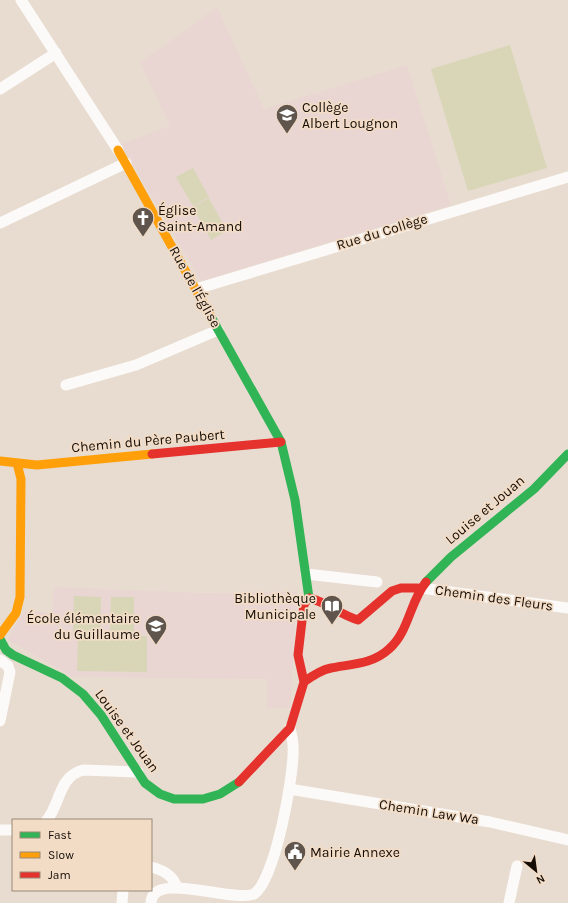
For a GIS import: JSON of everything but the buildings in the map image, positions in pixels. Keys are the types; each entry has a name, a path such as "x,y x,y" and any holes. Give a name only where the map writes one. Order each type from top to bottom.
{"main road":[{"name":"Rue de l'Église","path":"118,150 281,442 288,463 309,598"},
{"name":"Chemin du Père Paubert","path":"17,463 37,465 281,442"},
{"name":"Louise et Jouan","path":"0,639 6,650 12,656 62,678 83,694 101,715 146,783 160,794 174,799 203,800 220,794 242,780 290,728 298,697 304,682 316,674 330,668 356,665 376,658 390,649 402,631 420,588 451,557 534,489 568,454"},
{"path":"0,460 17,463 21,479 20,597 16,613 0,635"},
{"path":"304,682 298,654 304,604 309,598 321,601 339,610 350,619 358,620 374,608 388,594 399,589 420,588"}],"street":[{"name":"Rue de l'Église","path":"21,0 118,150"},
{"path":"0,89 56,53"},
{"path":"0,223 126,163"},
{"name":"Rue du Collège","path":"196,289 568,177"},
{"path":"66,385 136,365 218,330"},
{"path":"556,467 568,466"},
{"path":"306,574 376,582"},
{"name":"Chemin des Fleurs","path":"420,588 568,608"},
{"path":"0,660 8,666 10,672 0,721"},
{"path":"151,903 153,894 156,891 168,888 176,888 245,900 258,890 264,882 286,813 293,747 290,728"},
{"path":"47,819 67,779 75,772 83,770 138,772"},
{"name":"Chemin Law Wa","path":"289,789 490,822 568,840"},
{"path":"0,830 12,830"},
{"path":"510,903 517,866"},
{"path":"152,867 171,876 176,888"},
{"path":"122,903 123,891"}],"shaded area":[{"name":"Collège Albert Lougnon","path":"217,7 264,109 407,65 451,205 201,281 121,144 170,126 140,62"},
{"path":"510,45 547,168 468,191 431,69"},
{"path":"193,168 209,197 193,206 176,177"},
{"path":"209,198 227,231 211,240 193,207"},
{"name":"École élémentaire du Guillaume","path":"54,587 201,593 297,592 290,708 267,708 267,679 73,677 8,640 8,637 25,611 52,613"},
{"path":"74,596 101,597 100,636 147,636 147,672 77,671 78,637 73,636"},
{"path":"111,597 134,597 134,632 110,631"}],"traffic: fast":[{"path":"211,317 281,442 295,500 309,598"},
{"path":"426,582 451,557 534,489 568,454"},
{"path":"0,639 6,650 13,655 62,678 83,694 101,715 145,783 160,794 174,799 203,799 220,794 239,782"}],"traffic: slow":[{"path":"118,150 211,317"},
{"path":"0,461 37,465 152,454"},
{"path":"0,635 16,613 20,597 21,479 17,463"}],"traffic: jam":[{"path":"152,454 281,442"},
{"path":"304,682 313,675 324,670 369,661 383,654 396,642 401,634 416,598 426,582"},
{"path":"309,598 322,602 345,615 358,620 392,591 401,588 421,588"},
{"path":"239,782 290,728 304,682 298,655 304,604 309,598"}],"place":[{"name":"Collège Albert Lougnon","path":"287,134"},
{"name":"Église Saint-Amand","path":"143,238"},
{"name":"Bibliothèque Municipale","path":"332,626"},
{"name":"École élémentaire du Guillaume","path":"156,646"},
{"name":"Mairie Annexe","path":"295,872"}]}
